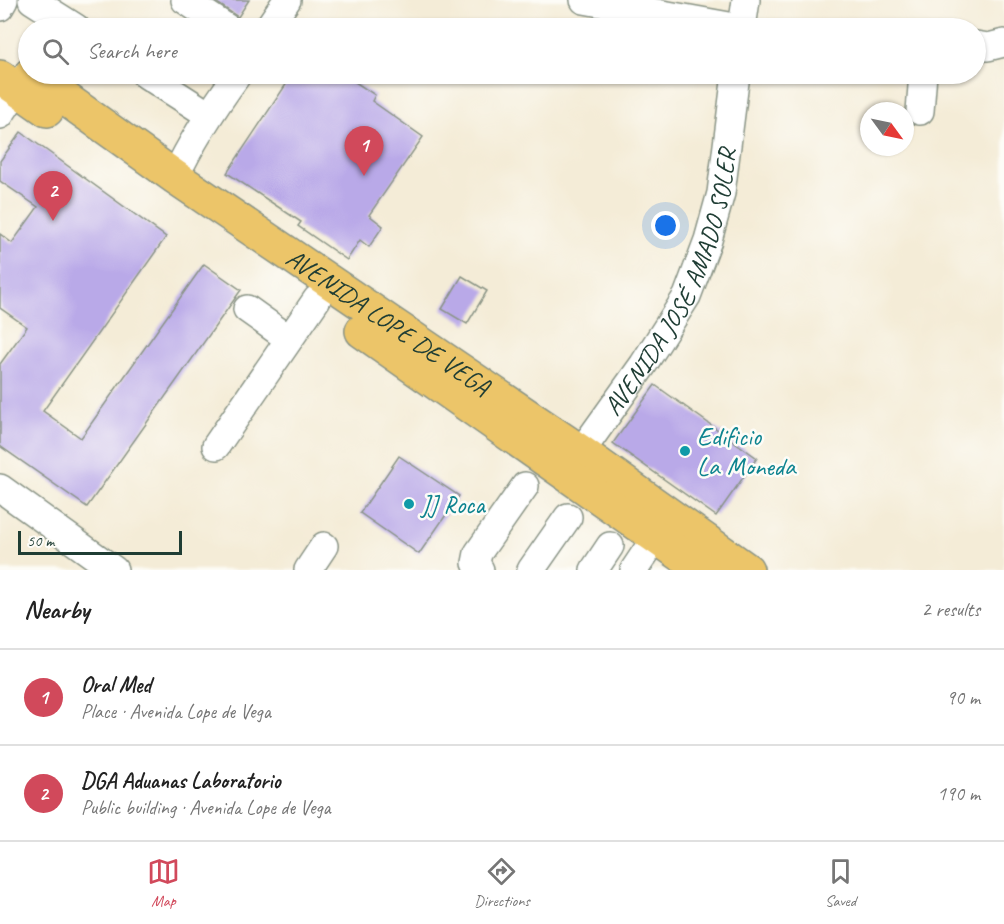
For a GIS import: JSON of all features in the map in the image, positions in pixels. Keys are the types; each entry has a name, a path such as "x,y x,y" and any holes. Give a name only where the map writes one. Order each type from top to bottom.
{"main road":[{"name":"AVENIDA LOPE DE VEGA","path":"0,51 18,83"},
{"name":"AVENIDA LOPE DE VEGA","path":"19,84 316,299 747,570"},
{"name":"AVENIDA LOPE DE VEGA","path":"20,84 175,177 574,463 656,537 703,570"}],"street":[{"path":"0,7 4,0"},
{"path":"32,0 60,18"},
{"path":"185,0 212,18"},
{"path":"275,18 287,0"},
{"path":"584,0 685,18"},
{"path":"743,18 746,0"},
{"path":"986,47 1004,44"},
{"path":"161,84 209,115"},
{"path":"175,177 209,115 231,84"},
{"name":"AVENIDA JOSÉ AMADO SOLER","path":"574,463 643,365 687,296 708,240 721,193 735,84"},
{"path":"920,111 922,84"},
{"path":"216,446 316,299"},
{"path":"247,309 289,339"},
{"path":"480,570 476,563 478,553 525,486"},
{"path":"0,488 114,570"},
{"path":"531,570 568,517"},
{"path":"634,570 656,537"},
{"path":"308,570 324,546"},
{"path":"594,570 610,546"}],"building":[{"path":"213,0 249,0 238,17"},
{"path":"286,84 358,84 375,95 372,101 423,137 369,215 383,226 369,247 360,240 347,260 298,226 301,222 227,173"},
{"path":"21,132 166,237 43,411 81,438 204,264 241,290 87,507 0,446 0,364 27,327 0,308 0,234 12,243 38,207 0,181 0,161"},
{"path":"462,276 487,291 467,324 442,309"},
{"name":"Edificio La Moneda","path":"655,385 757,458 716,516 613,443"},
{"name":"JJ Roca","path":"399,456 459,496 419,554 360,513"}],"place":[{"name":"Oral Med","path":"364,176"},
{"name":"DGA Aduanas Laboratorio","path":"53,221"},
{"name":"Edificio La Moneda","path":"685,451"},
{"name":"JJ Roca","path":"409,504"}]}
